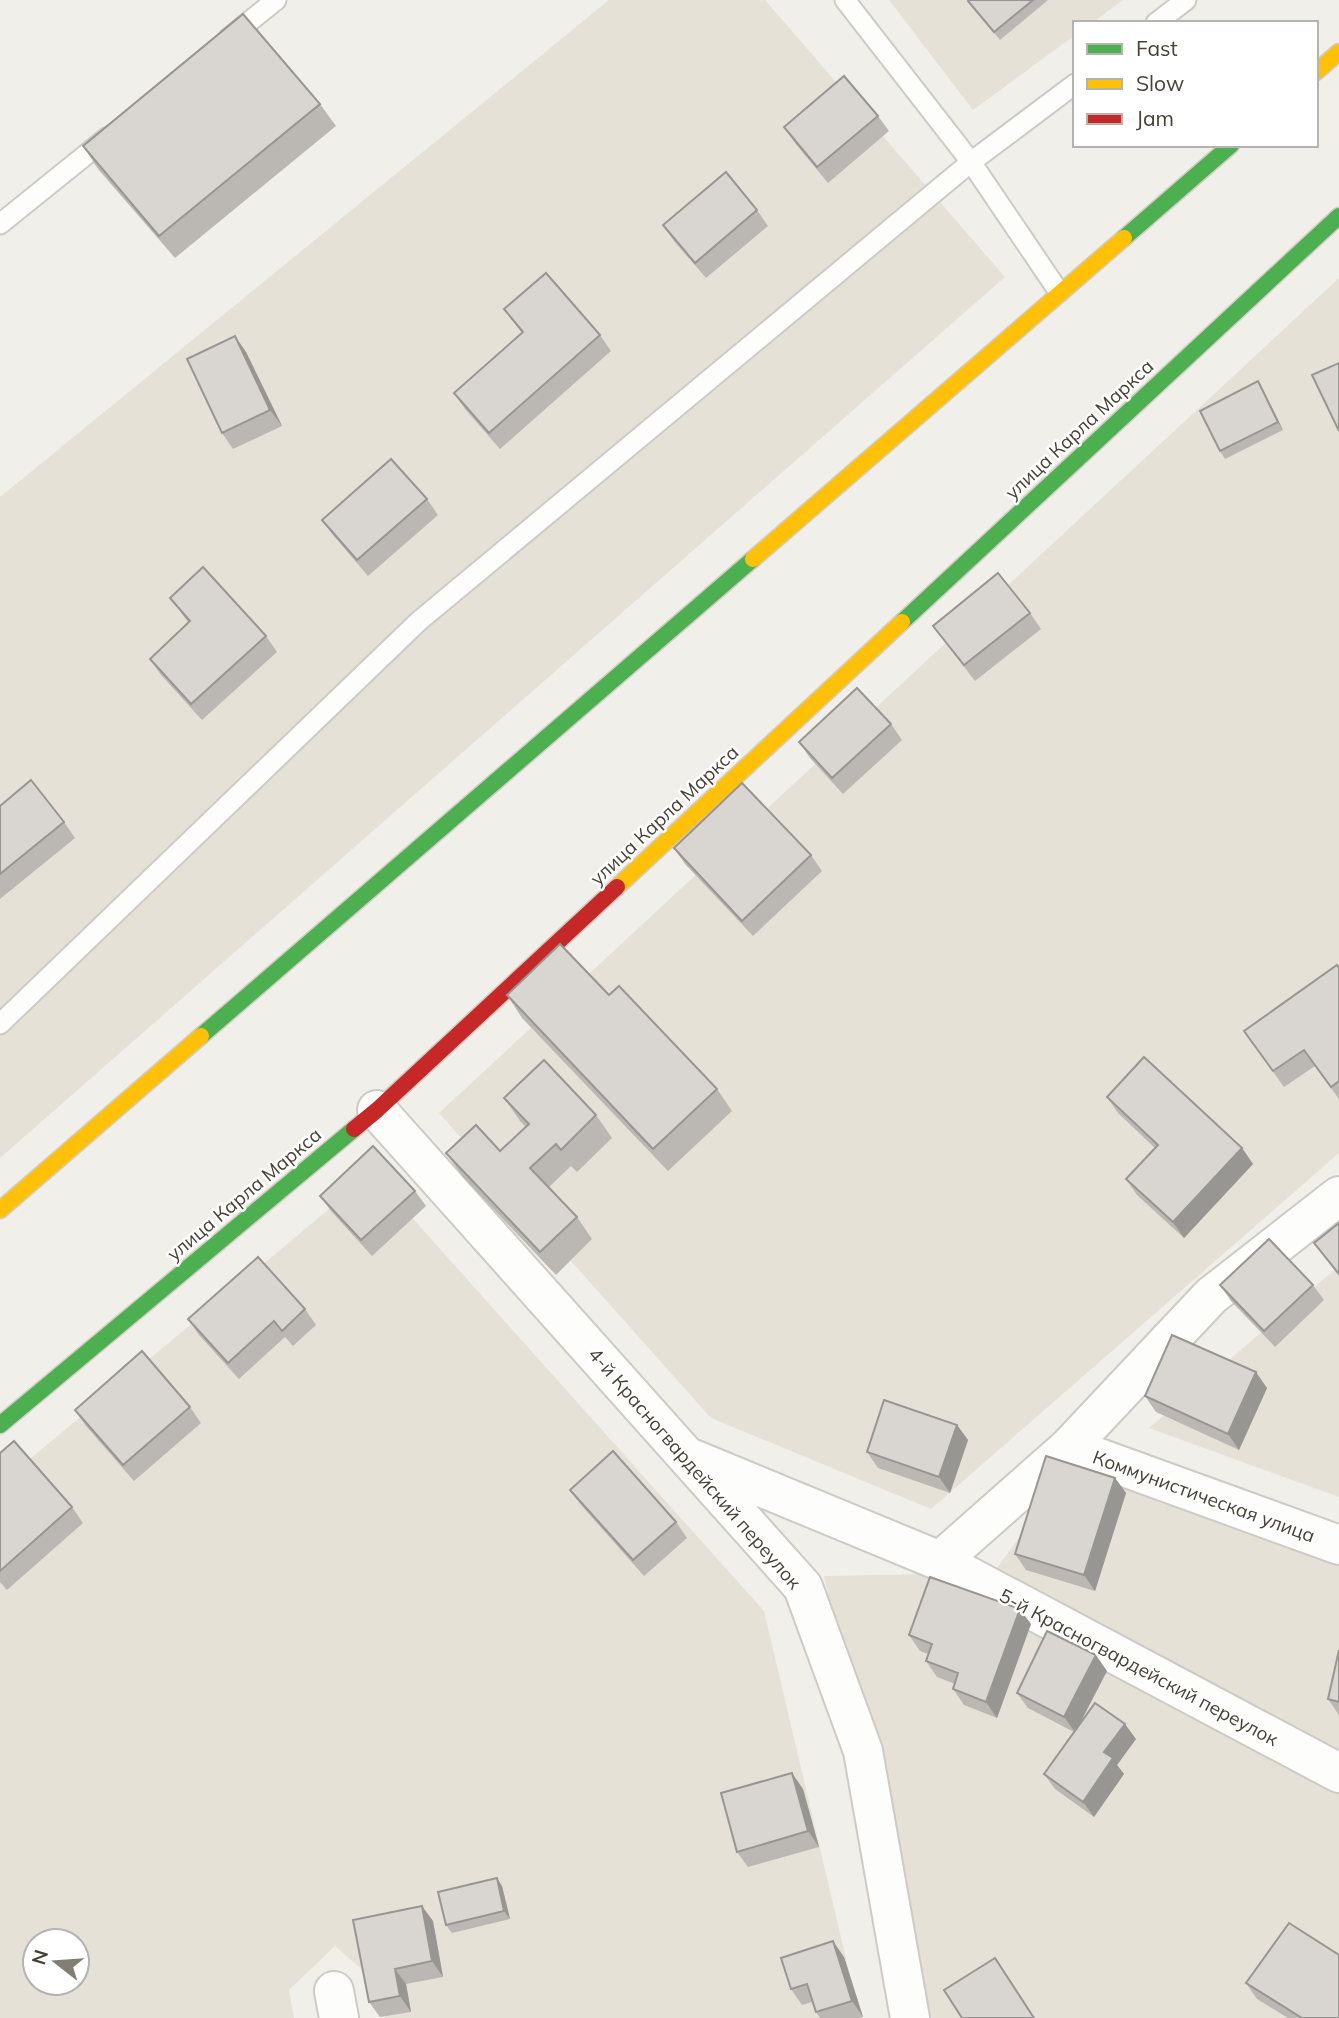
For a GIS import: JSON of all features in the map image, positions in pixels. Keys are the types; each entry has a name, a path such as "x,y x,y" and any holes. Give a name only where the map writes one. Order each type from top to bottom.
{"street":[{"path":"1318,70 1339,52"},
{"path":"0,1210 1229,147"},
{"name":"улица Карла Маркса","path":"0,1425 377,1110 1339,216"},
{"name":"4-й Красногвардейский переулок","path":"377,1110 803,1587 863,1751 909,2018"},
{"path":"940,1561 1069,1447 1211,1296 1339,1196"},
{"name":"Коммунистическая улица","path":"1069,1447 1339,1545"},
{"name":"5-й Красногвардейский переулок","path":"685,1456 940,1561 1339,1773"}],"lane":[{"path":"213,52 276,0"},
{"path":"845,0 971,162 1059,292"},
{"path":"1159,21 1186,0"},
{"path":"0,1024 419,621 971,162 1073,86"},
{"path":"0,224 128,121"}],"shaded area":[{"path":"609,0 765,0 1005,277 0,1158 0,497"},
{"path":"889,0 1123,0 1095,21 1073,21 1073,36 973,110"},
{"path":"1339,278 1339,1153 931,1509 711,1418 439,1113"},
{"path":"372,1173 764,1611 860,2018 385,2018 378,1983 335,1946 289,1990 294,2018 0,2018 0,1484"},
{"path":"1339,1266 1339,1497 1149,1428"},
{"path":"1072,1464 1339,1559 1339,1751 994,1572"},
{"path":"942,1574 1339,1785 1339,2018 922,2018 824,1576"}],"building":[{"path":"969,0 1033,0 994,32"},
{"path":"243,14 320,104 159,236 83,146"},
{"path":"844,76 878,116 817,167 784,127"},
{"path":"726,172 757,210 695,263 663,225"},
{"path":"546,273 600,335 489,433 454,393 523,332 504,309"},
{"path":"235,336 270,410 222,433 187,359"},
{"path":"1339,363 1339,431 1312,375"},
{"path":"1258,381 1278,422 1220,451 1200,411"},
{"path":"391,459 427,499 357,560 322,520"},
{"path":"203,567 266,636 191,704 150,659 190,621 170,598"},
{"path":"998,573 1030,613 964,665 933,626"},
{"path":"857,688 891,724 832,778 799,742"},
{"path":"31,780 64,822 0,874 0,806"},
{"path":"742,783 811,855 742,921 674,848"},
{"path":"560,944 609,995 619,986 717,1089 653,1149 507,995"},
{"path":"1337,965 1339,1081 1331,1087 1304,1050 1273,1071 1244,1031"},
{"path":"1144,1057 1242,1148 1173,1222 1126,1179 1158,1145 1107,1097"},
{"path":"544,1060 596,1115 561,1150 556,1144 530,1168 577,1217 540,1252 446,1153 476,1125 500,1151 529,1124 504,1098"},
{"path":"373,1146 415,1191 361,1240 320,1196"},
{"path":"1339,1223 1339,1274 1314,1243"},
{"path":"1269,1239 1313,1285 1264,1331 1220,1285"},
{"path":"258,1257 305,1309 282,1331 274,1321 228,1363 188,1319"},
{"path":"1172,1335 1256,1372 1228,1434 1145,1396"},
{"path":"142,1351 190,1407 123,1465 75,1410"},
{"path":"884,1400 957,1425 939,1477 867,1452"},
{"path":"14,1441 72,1507 0,1571 0,1453"},
{"path":"613,1451 676,1522 633,1560 570,1490"},
{"path":"1046,1456 1115,1478 1084,1575 1015,1554"},
{"path":"930,1577 1020,1609 986,1702 953,1689 958,1673 926,1661 932,1644 909,1635"},
{"path":"1047,1631 1096,1655 1064,1717 1017,1693"},
{"path":"1339,1650 1339,1702 1328,1699"},
{"path":"1095,1703 1125,1724 1104,1752 1113,1758 1083,1802 1044,1774"},
{"path":"792,1773 808,1831 737,1852 721,1793"},
{"path":"497,1878 504,1911 446,1925 438,1892"},
{"path":"422,1906 432,1961 395,1969 400,1996 369,2002 353,1920"},
{"path":"1289,1923 1339,1955 1339,2018 1302,2018 1246,1983"},
{"path":"833,1941 852,2001 816,2012 807,1984 791,1989 781,1958"},
{"path":"995,1958 1034,2018 962,2018 944,1990"}],"traffic: fast":[{"path":"1124,238 1229,147"},
{"path":"902,622 1339,216"},
{"path":"201,1036 753,559"},
{"path":"0,1425 354,1129"}],"traffic: slow":[{"path":"1318,70 1339,52"},
{"path":"753,559 1124,238"},
{"path":"617,887 902,622"},
{"path":"0,1210 201,1036"}],"traffic: jam":[{"path":"354,1129 617,887"}]}
